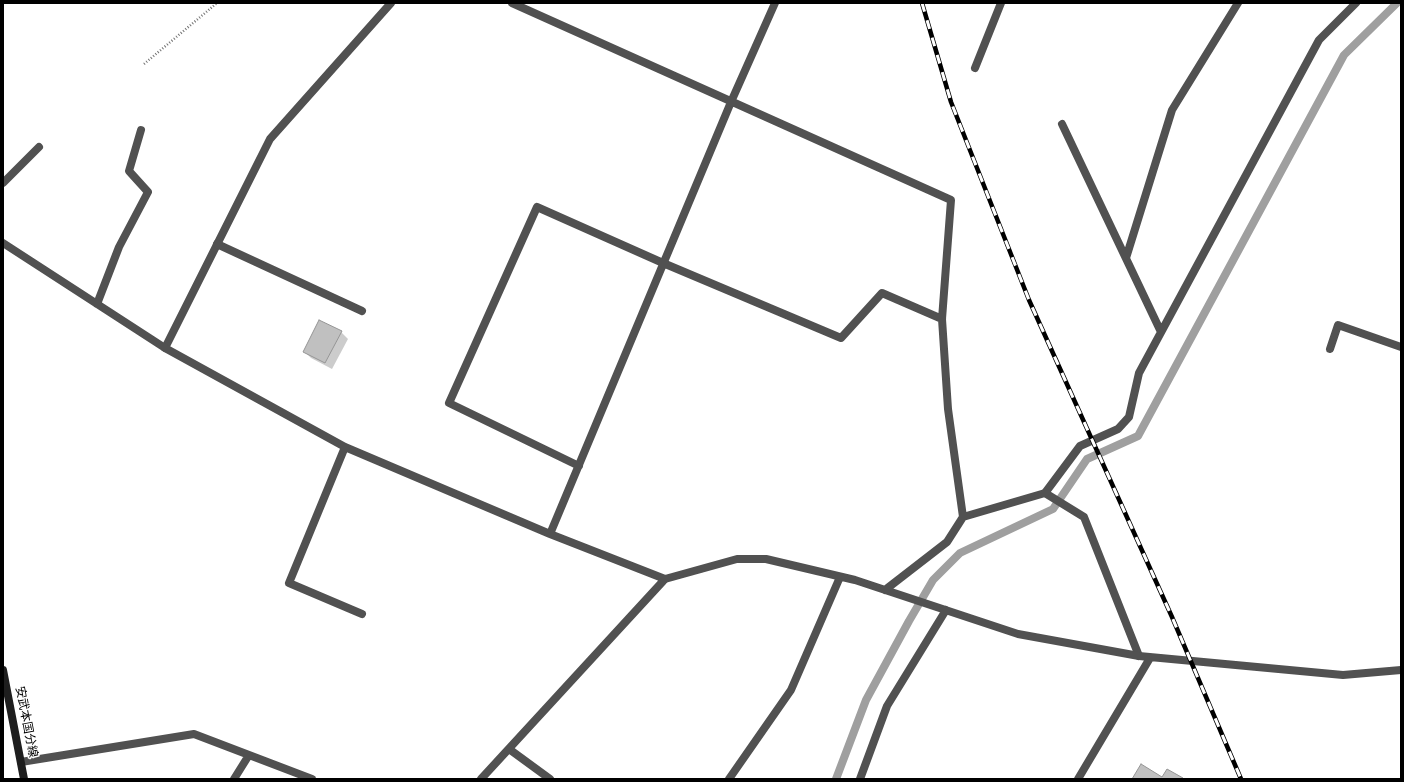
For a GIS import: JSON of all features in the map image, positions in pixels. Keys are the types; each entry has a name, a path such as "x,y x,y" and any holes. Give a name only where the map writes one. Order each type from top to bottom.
{"main road":[{"name":"安武本国分線","path":"3,670 24,779"}],"street":[{"path":"165,348 270,139 391,3"},
{"path":"512,3 951,200 942,319 948,409 963,517 947,542 885,590"},
{"path":"550,534 731,102 775,3"},
{"path":"975,68 1001,3"},
{"path":"1126,258 1172,110 1238,3"},
{"path":"963,517 1045,493 1080,446 1118,429 1129,417 1139,373 1319,40 1356,3"},
{"path":"1062,124 1161,332"},
{"path":"97,304 118,247 148,192 129,171 141,130"},
{"path":"3,183 39,147"},
{"path":"578,466 449,403 537,207 663,263 841,338 882,293 942,319"},
{"path":"3,243 165,348 345,447 550,534 665,579"},
{"path":"217,244 362,312"},
{"path":"1330,349 1338,325 1401,347"},
{"path":"345,447 289,583 362,614"},
{"path":"1045,493 1084,517 1139,656"},
{"path":"481,779 665,579 737,559 766,560 855,580 1018,634 1150,658 1343,675 1401,670"},
{"path":"729,779 791,690 840,577"},
{"path":"860,779 887,706 946,610"},
{"path":"1078,779 1150,658"},
{"path":"21,762 194,734 312,779"},
{"path":"509,749 550,779"},
{"path":"234,779 249,755"}],"path":[{"path":"144,64 217,3"}],"building":[{"path":"319,320 342,331 325,363 303,352"},
{"path":"1141,764 1162,777 1167,769 1183,778 1132,779"}],"waterway":[{"path":"836,779 866,700 933,580 960,553 1053,509 1087,459 1138,436 1344,55 1397,3"}],"railway":[{"path":"922,3 951,102 1029,300 1172,617 1241,779"}]}
